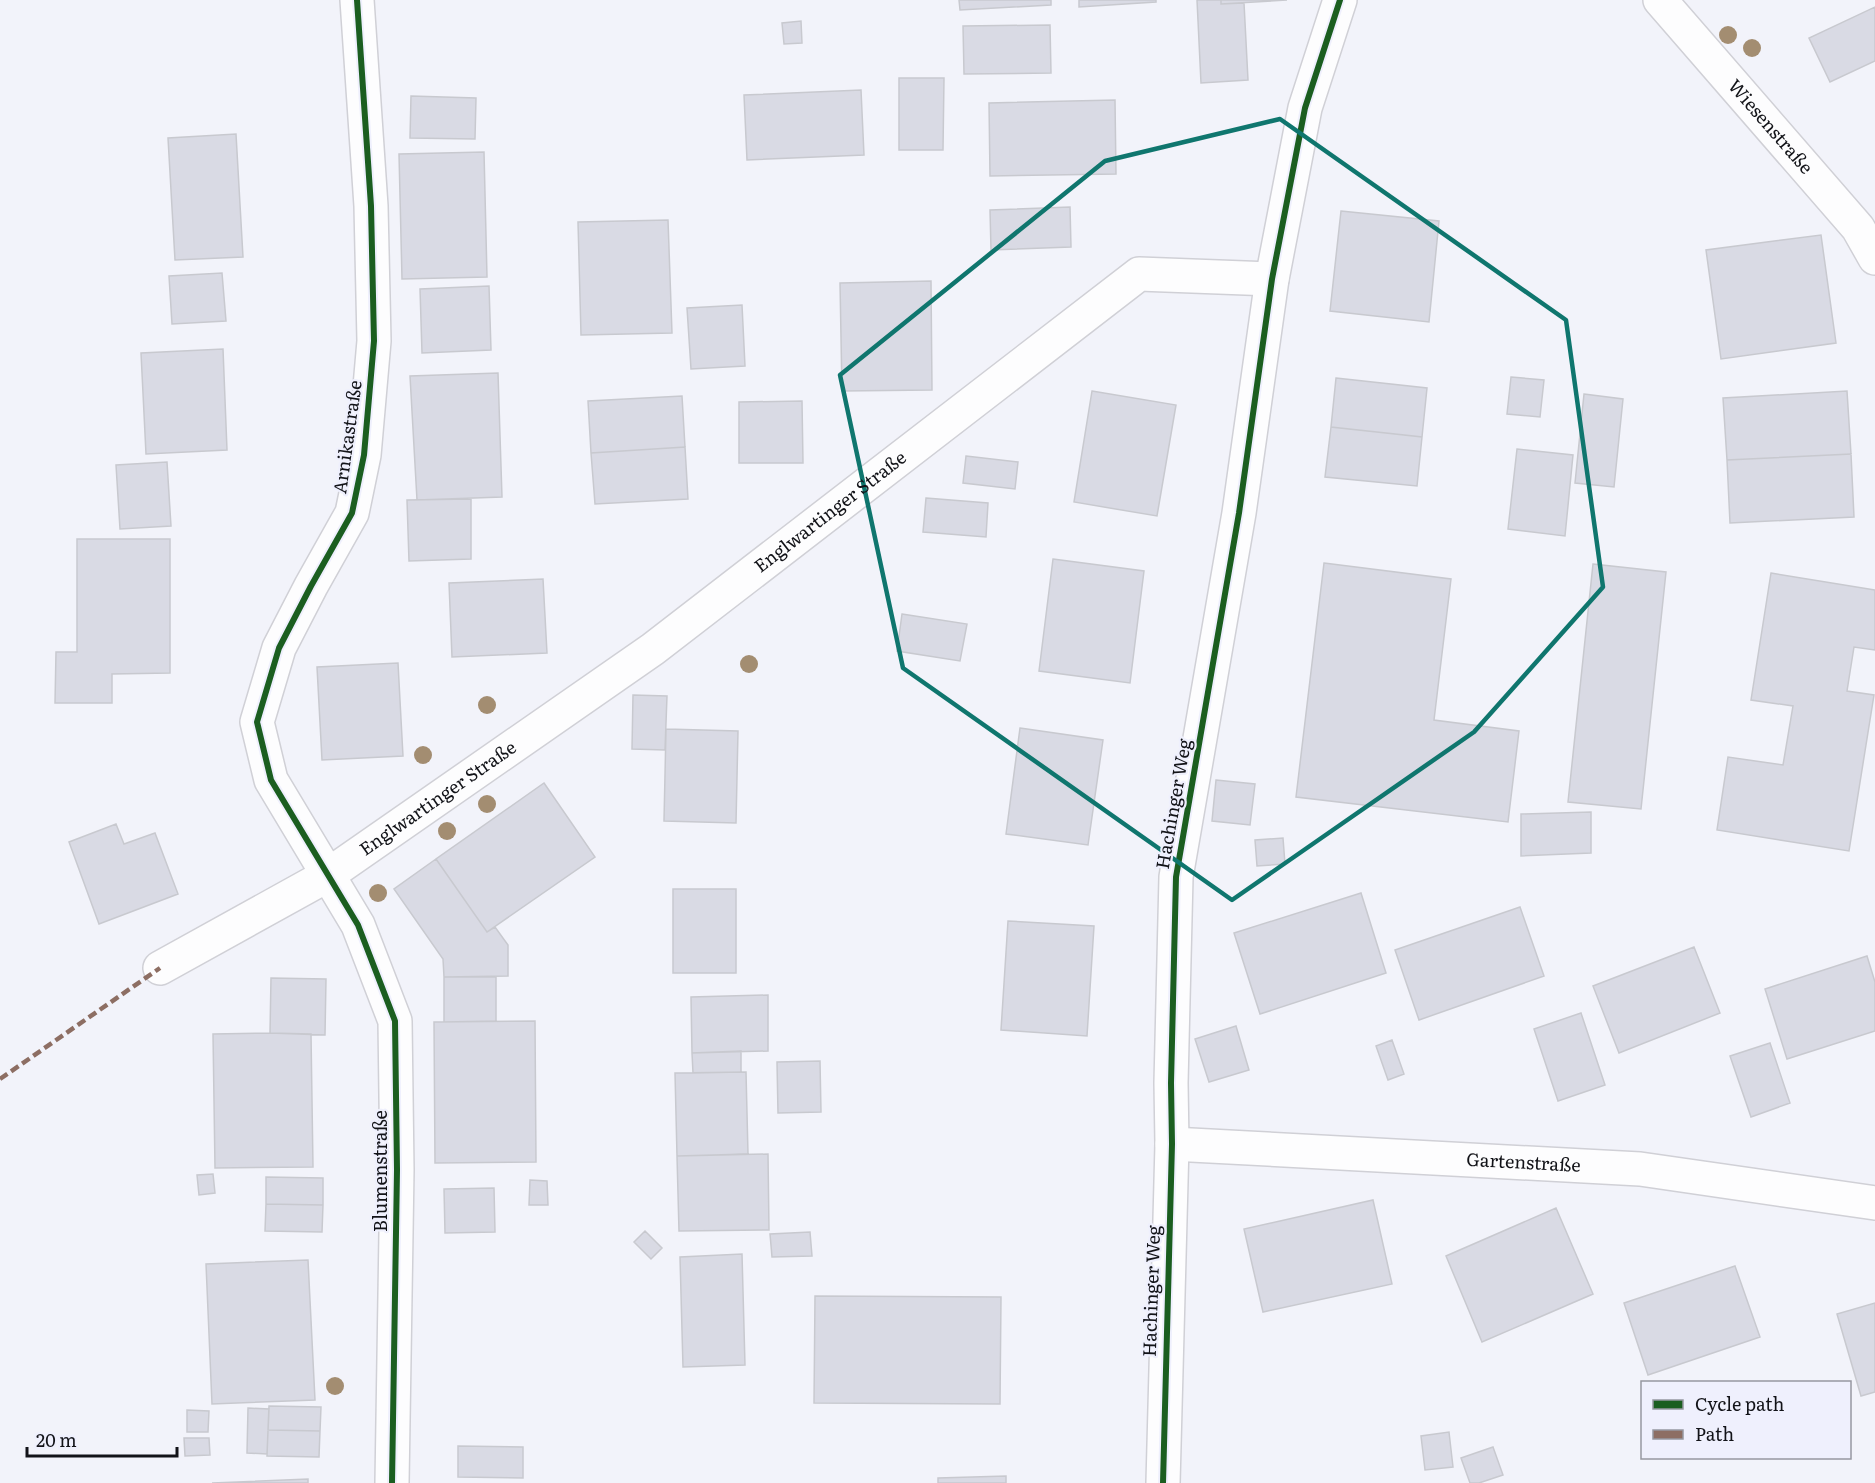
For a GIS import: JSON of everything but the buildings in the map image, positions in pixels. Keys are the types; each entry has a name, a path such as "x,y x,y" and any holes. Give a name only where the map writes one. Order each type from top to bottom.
{"street":[{"name":"Arnikastraße","path":"328,875 271,780 257,722 279,648 352,513 364,455 374,341 371,206 357,0"},
{"path":"1272,279 1305,108 1340,0"},
{"name":"Wiesenstraße","path":"1676,4 1858,228 1875,258"},
{"name":"Englwartinger Straße","path":"160,968 328,875 653,649 1139,274 1272,279"},
{"name":"Hachinger Weg","path":"1163,1483 1176,878 1239,513 1272,279"},
{"name":"Blumenstraße","path":"328,875 358,925 395,1021 397,1170 392,1483"},
{"name":"Gartenstraße","path":"1172,1144 1640,1169 1875,1203"}],"highlighted area":[{"path":"1280,119 1566,320 1603,587 1474,732 1232,900 903,668 840,375 1105,161"}],"marked path":[{"path":"0,1079 160,968"}],"cycle path":[{"path":"357,0 371,206 374,341 364,455 352,513 279,648 257,722 271,780 358,925 395,1021 397,1170 392,1483"},
{"path":"1163,1483 1176,877 1239,513 1272,279 1305,108 1340,0"}]}
